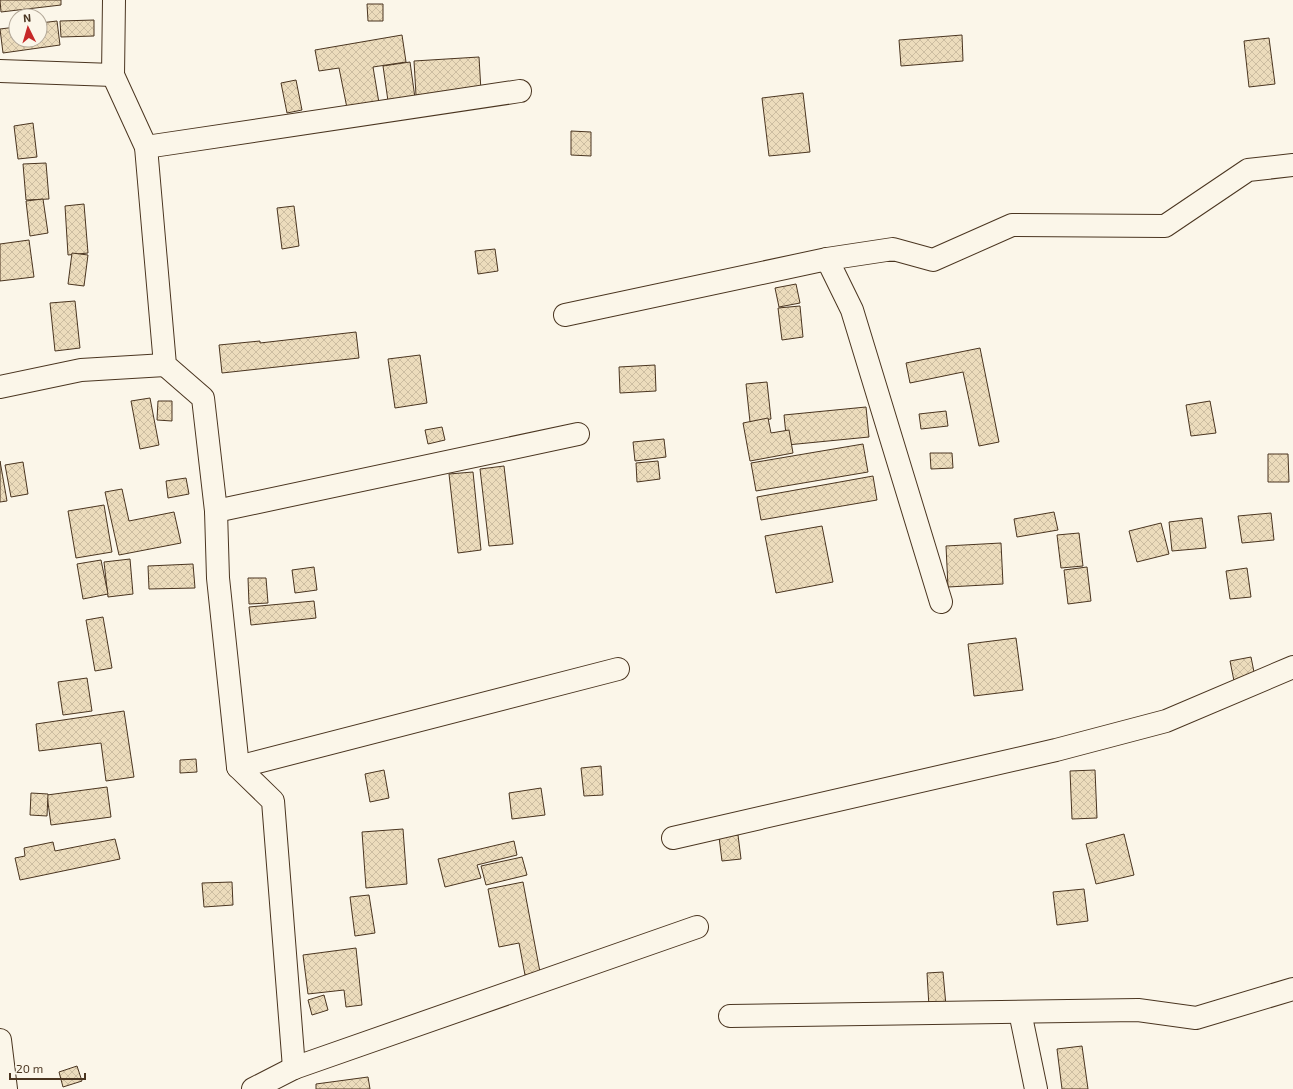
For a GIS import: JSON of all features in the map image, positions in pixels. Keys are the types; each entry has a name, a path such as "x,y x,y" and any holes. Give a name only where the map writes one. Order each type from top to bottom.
{"street":[{"path":"114,0 113,76 146,147 165,365 203,398 216,511 218,578 238,767 274,801 294,1068"},
{"path":"0,71 113,76"},
{"path":"146,147 520,91"},
{"path":"565,315 827,259 893,249 933,260 1012,225 1165,226 1248,170 1293,165"},
{"path":"827,259 852,310 941,602"},
{"path":"0,387 81,370 165,365"},
{"path":"216,511 578,434"},
{"path":"672,838 1056,750 1166,721 1293,667"},
{"path":"238,767 618,669"},
{"path":"253,1089 294,1068 697,927"},
{"path":"730,1016 1138,1010 1196,1018 1293,989"},
{"path":"1020,1012 1036,1089"},
{"path":"0,1040 6,1089"}],"building":[{"path":"0,0 61,0 61,5 35,8 8,8 8,11 1,12"},
{"path":"367,4 383,4 383,21 368,21"},
{"path":"94,20 94,36 61,37 60,21"},
{"path":"57,21 60,45 48,47 48,22"},
{"path":"8,28 8,48 39,48 3,53 0,29"},
{"path":"402,35 406,62 373,67 379,103 347,108 339,68 319,71 315,50"},
{"path":"962,35 963,61 901,66 899,40"},
{"path":"1269,38 1275,84 1249,87 1244,41"},
{"path":"479,57 481,91 416,95 414,61"},
{"path":"410,62 415,98 388,101 383,66"},
{"path":"296,80 302,110 287,113 281,83"},
{"path":"803,93 810,152 769,156 762,98"},
{"path":"33,123 37,157 18,159 14,126"},
{"path":"571,131 591,132 591,156 571,155"},
{"path":"46,163 49,199 26,200 23,164"},
{"path":"43,199 48,233 30,236 26,201"},
{"path":"84,204 88,253 68,255 65,206"},
{"path":"294,206 299,246 282,249 277,208"},
{"path":"29,240 34,277 0,281 0,244"},
{"path":"495,249 498,271 478,274 475,251"},
{"path":"72,253 88,255 84,286 68,284"},
{"path":"796,284 800,303 779,307 775,288"},
{"path":"75,301 80,348 55,351 50,303"},
{"path":"800,306 803,337 782,340 778,308"},
{"path":"356,332 359,358 222,373 219,345 260,341 260,343"},
{"path":"980,348 999,442 979,446 963,372 910,383 906,363"},
{"path":"420,355 427,403 395,408 388,359"},
{"path":"655,365 656,391 620,393 619,367"},
{"path":"767,382 771,419 750,422 746,384"},
{"path":"150,398 159,445 140,449 131,401"},
{"path":"158,401 172,401 172,421 157,420"},
{"path":"1210,401 1216,433 1191,436 1186,405"},
{"path":"866,407 869,437 787,445 784,415"},
{"path":"946,411 948,426 921,429 919,414"},
{"path":"768,418 771,433 789,430 793,453 750,461 743,423"},
{"path":"442,427 445,440 428,444 425,430"},
{"path":"664,439 666,457 635,461 633,442"},
{"path":"863,444 868,472 756,491 751,463"},
{"path":"930,453 952,453 953,468 931,469"},
{"path":"1268,454 1288,454 1289,482 1268,482"},
{"path":"0,461 7,501 0,502"},
{"path":"658,461 660,479 637,482 636,463"},
{"path":"23,462 28,494 11,497 5,465"},
{"path":"504,466 513,544 489,546 480,469"},
{"path":"473,472 481,550 458,553 449,474"},
{"path":"873,476 877,500 761,520 757,497"},
{"path":"186,478 189,494 168,498 166,481"},
{"path":"122,489 129,521 174,512 181,543 119,555 105,492"},
{"path":"104,505 112,552 76,558 68,511"},
{"path":"1054,512 1058,530 1017,537 1014,519"},
{"path":"1271,513 1274,540 1242,543 1238,516"},
{"path":"1202,518 1206,548 1172,551 1169,522"},
{"path":"1161,523 1169,554 1137,562 1129,531"},
{"path":"822,526 833,582 776,593 765,536"},
{"path":"1079,533 1083,566 1061,568 1057,535"},
{"path":"1001,543 1003,584 948,587 946,546"},
{"path":"130,559 133,594 108,597 104,562"},
{"path":"101,560 108,594 83,599 77,564"},
{"path":"193,564 195,588 149,589 148,566"},
{"path":"314,567 317,590 295,593 292,570"},
{"path":"1087,567 1091,601 1068,604 1064,570"},
{"path":"1247,568 1251,597 1230,599 1226,571"},
{"path":"248,578 266,578 268,603 249,604"},
{"path":"314,601 316,618 251,625 249,607"},
{"path":"103,617 112,668 95,671 86,620"},
{"path":"1016,638 1023,690 974,696 968,644"},
{"path":"1251,657 1256,682 1235,686 1230,661"},
{"path":"87,678 92,711 63,715 58,682"},
{"path":"124,711 134,777 106,781 101,743 39,751 36,724"},
{"path":"196,759 197,772 180,773 180,760"},
{"path":"601,766 603,795 584,796 581,768"},
{"path":"384,770 389,798 370,802 365,774"},
{"path":"1095,770 1097,818 1072,819 1070,771"},
{"path":"107,787 111,817 51,825 47,795"},
{"path":"541,788 545,815 512,819 509,793"},
{"path":"31,793 48,794 47,816 30,815"},
{"path":"403,829 407,884 366,888 362,832"},
{"path":"1124,834 1134,875 1096,884 1086,844"},
{"path":"738,835 741,859 722,861 719,837"},
{"path":"115,839 120,859 20,880 15,858 25,856 24,848 53,842 55,851"},
{"path":"514,841 517,855 477,865 481,878 445,887 438,859"},
{"path":"522,857 527,875 486,885 481,866"},
{"path":"232,882 233,905 204,907 202,883"},
{"path":"523,882 540,972 525,975 519,943 499,947 488,889"},
{"path":"1084,889 1088,921 1057,925 1053,892"},
{"path":"369,895 375,933 355,936 350,897"},
{"path":"356,948 362,1005 346,1007 344,990 308,994 303,955"},
{"path":"943,972 946,1006 929,1007 927,973"},
{"path":"324,995 328,1010 312,1015 308,1000"},
{"path":"1082,1046 1088,1089 1062,1089 1057,1049"},
{"path":"77,1066 82,1081 63,1087 59,1072"},
{"path":"368,1077 370,1089 316,1089 316,1084"}]}
